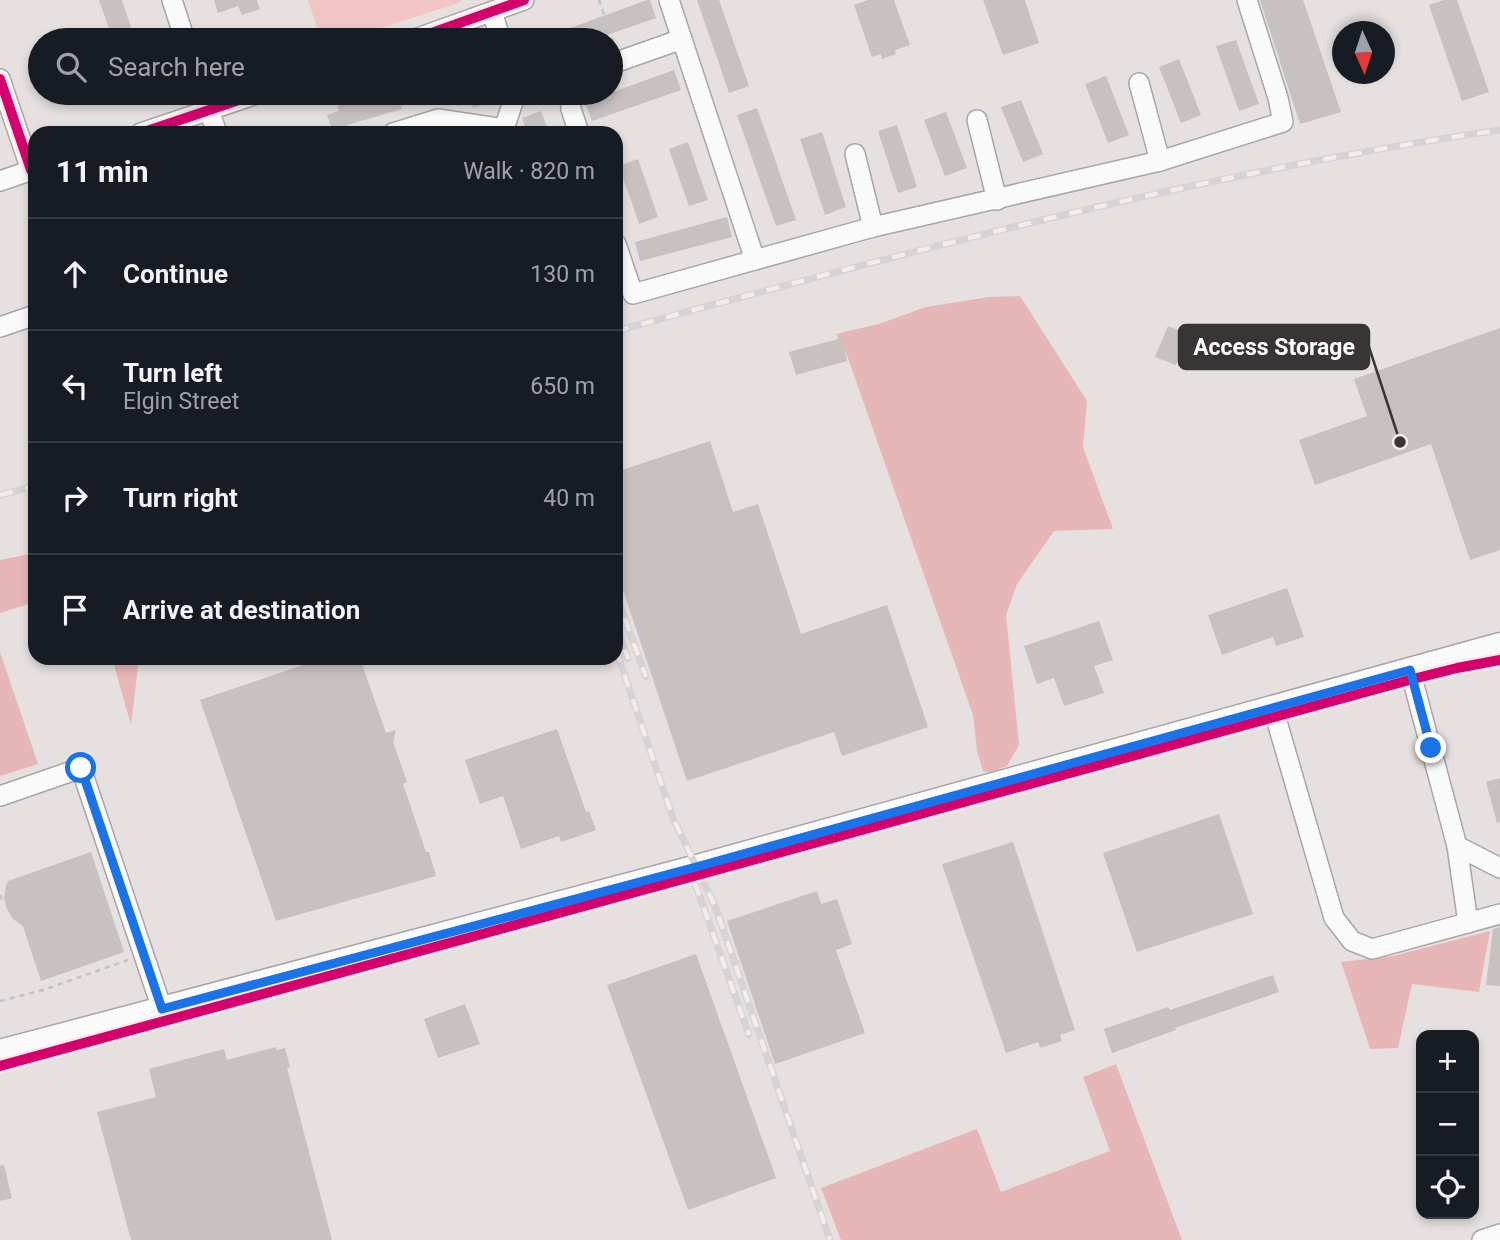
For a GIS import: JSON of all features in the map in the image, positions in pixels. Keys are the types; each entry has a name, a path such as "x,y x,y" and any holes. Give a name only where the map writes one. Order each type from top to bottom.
{"main road":[{"path":"0,1052 696,867 1500,645"}],"street":[{"path":"172,0 182,28"},
{"path":"446,28 524,0"},
{"path":"669,0 755,260"},
{"path":"623,265 633,294 873,227 1160,161 1283,122 1247,0"},
{"path":"492,12 497,28"},
{"path":"623,59 682,39"},
{"path":"0,79 28,154"},
{"path":"1139,83 1160,161"},
{"path":"155,126 198,105"},
{"path":"207,105 215,126"},
{"path":"506,126 513,105"},
{"path":"571,105 577,126"},
{"path":"416,126 438,119 477,126"},
{"path":"977,120 997,200"},
{"path":"855,155 873,227"},
{"path":"0,181 28,172"},
{"path":"0,327 28,317"},
{"path":"1410,670 1457,846 1468,923"},
{"path":"1273,708 1334,918 1352,941 1372,949 1500,914"},
{"path":"0,796 81,768 162,1009"},
{"path":"1457,846 1500,868"},
{"path":"1482,1240 1500,1234"}],"path":[{"path":"599,0 606,28"},
{"path":"0,895 0,901"},
{"path":"0,1000 43,990 128,960"}],"shaded area":[{"path":"308,0 461,0 381,28 317,28"},
{"path":"1020,296 1087,401 1083,447 1113,529 1054,531 1017,584 1006,615 1019,745 1007,766 990,773 983,771 977,751 973,715 848,358 836,334 879,324 926,307 989,297"},
{"path":"28,554 28,604 0,613 0,560"},
{"path":"0,652 38,764 0,776"},
{"path":"114,665 138,665 131,725"},
{"path":"1490,931 1479,992 1412,984 1398,1048 1370,1049 1341,962 1393,956"},
{"path":"1116,1064 1182,1240 841,1240 821,1188 977,1129 1001,1192 1110,1151 1083,1077"}],"building":[{"path":"99,0 122,0 131,28 109,28"},
{"path":"214,0 257,0 260,9 242,15 238,6 218,13"},
{"path":"647,0 650,0 656,18 623,29 570,28"},
{"path":"697,0 719,0 749,86 729,93"},
{"path":"868,0 894,0 910,45 895,50 896,54 882,59 881,54 872,57 854,5"},
{"path":"983,0 1025,0 1039,43 1003,55"},
{"path":"1260,0 1303,0 1341,112 1300,124"},
{"path":"1444,0 1457,0 1489,92 1462,101 1429,5"},
{"path":"1236,40 1259,104 1239,111 1216,46"},
{"path":"1179,59 1201,115 1181,123 1159,67"},
{"path":"674,70 681,90 592,121 586,105 623,105 623,88"},
{"path":"1106,76 1129,135 1108,143 1085,84"},
{"path":"1021,100 1043,154 1023,162 1001,107"},
{"path":"404,105 401,106 402,109 347,126 331,126 327,115 339,111 337,106"},
{"path":"757,108 796,220 776,226 737,115"},
{"path":"541,111 546,126 525,126 522,118"},
{"path":"946,112 967,168 945,176 924,120"},
{"path":"897,125 917,187 898,193 878,131"},
{"path":"822,132 846,207 825,215 800,139"},
{"path":"688,142 708,200 689,206 669,149"},
{"path":"638,159 658,217 639,224 623,178 623,165"},
{"path":"727,217 732,237 640,261 635,242"},
{"path":"1168,326 1188,334 1176,365 1155,357"},
{"path":"1500,328 1500,550 1470,560 1431,444 1315,485 1299,440 1367,416 1354,379"},
{"path":"842,338 847,361 796,375 789,352"},
{"path":"710,441 733,512 758,504 801,634 887,605 928,727 842,756 834,732 687,781 623,590 623,470"},
{"path":"1287,588 1304,637 1276,646 1273,637 1222,655 1208,615"},
{"path":"1099,621 1113,660 1094,666 1104,693 1064,706 1054,678 1037,684 1024,646"},
{"path":"303,665 362,665 386,733 396,730 393,742 407,782 403,784 436,876 276,921 200,700"},
{"path":"557,729 586,812 589,811 596,830 561,842 559,836 521,849 503,796 480,804 465,760"},
{"path":"1500,778 1500,822 1497,823 1486,782"},
{"path":"1219,814 1253,914 1137,952 1103,853"},
{"path":"1013,842 1075,1030 1060,1035 1062,1041 1040,1048 1038,1042 1006,1053 942,864"},
{"path":"91,852 124,952 41,981 23,926 13,919 7,909 4,898 6,886 8,881"},
{"path":"817,891 821,904 837,899 852,944 836,950 865,1033 775,1064 727,921"},
{"path":"1500,927 1500,986 1486,985 1493,929"},
{"path":"696,954 776,1178 688,1210 607,985"},
{"path":"1273,975 1279,992 1112,1053 1104,1029"},
{"path":"465,1004 480,1044 438,1058 424,1019"},
{"path":"276,1047 277,1050 285,1048 290,1067 287,1068 332,1240 131,1240 97,1112 156,1097 149,1069 224,1049 227,1060"},
{"path":"4,1165 12,1198 0,1201 0,1166"}],"railway":[{"path":"623,329 1055,217 1277,168 1500,130"},
{"path":"0,495 28,488"},
{"path":"623,613 646,677"},
{"path":"623,645 628,659"},
{"path":"621,665 673,818 715,906 830,1240"},
{"path":"695,883 749,1035"}],"cycle path":[{"path":"446,28 524,0"},
{"path":"0,79 28,161"},
{"path":"162,126 224,105"},
{"path":"0,1066 1413,679 1500,660"}],"place":[{"name":"Access Storage","path":"1400,442"}],"route":[{"path":"81,768 162,1009 696,867 1410,670 1431,748"}]}
